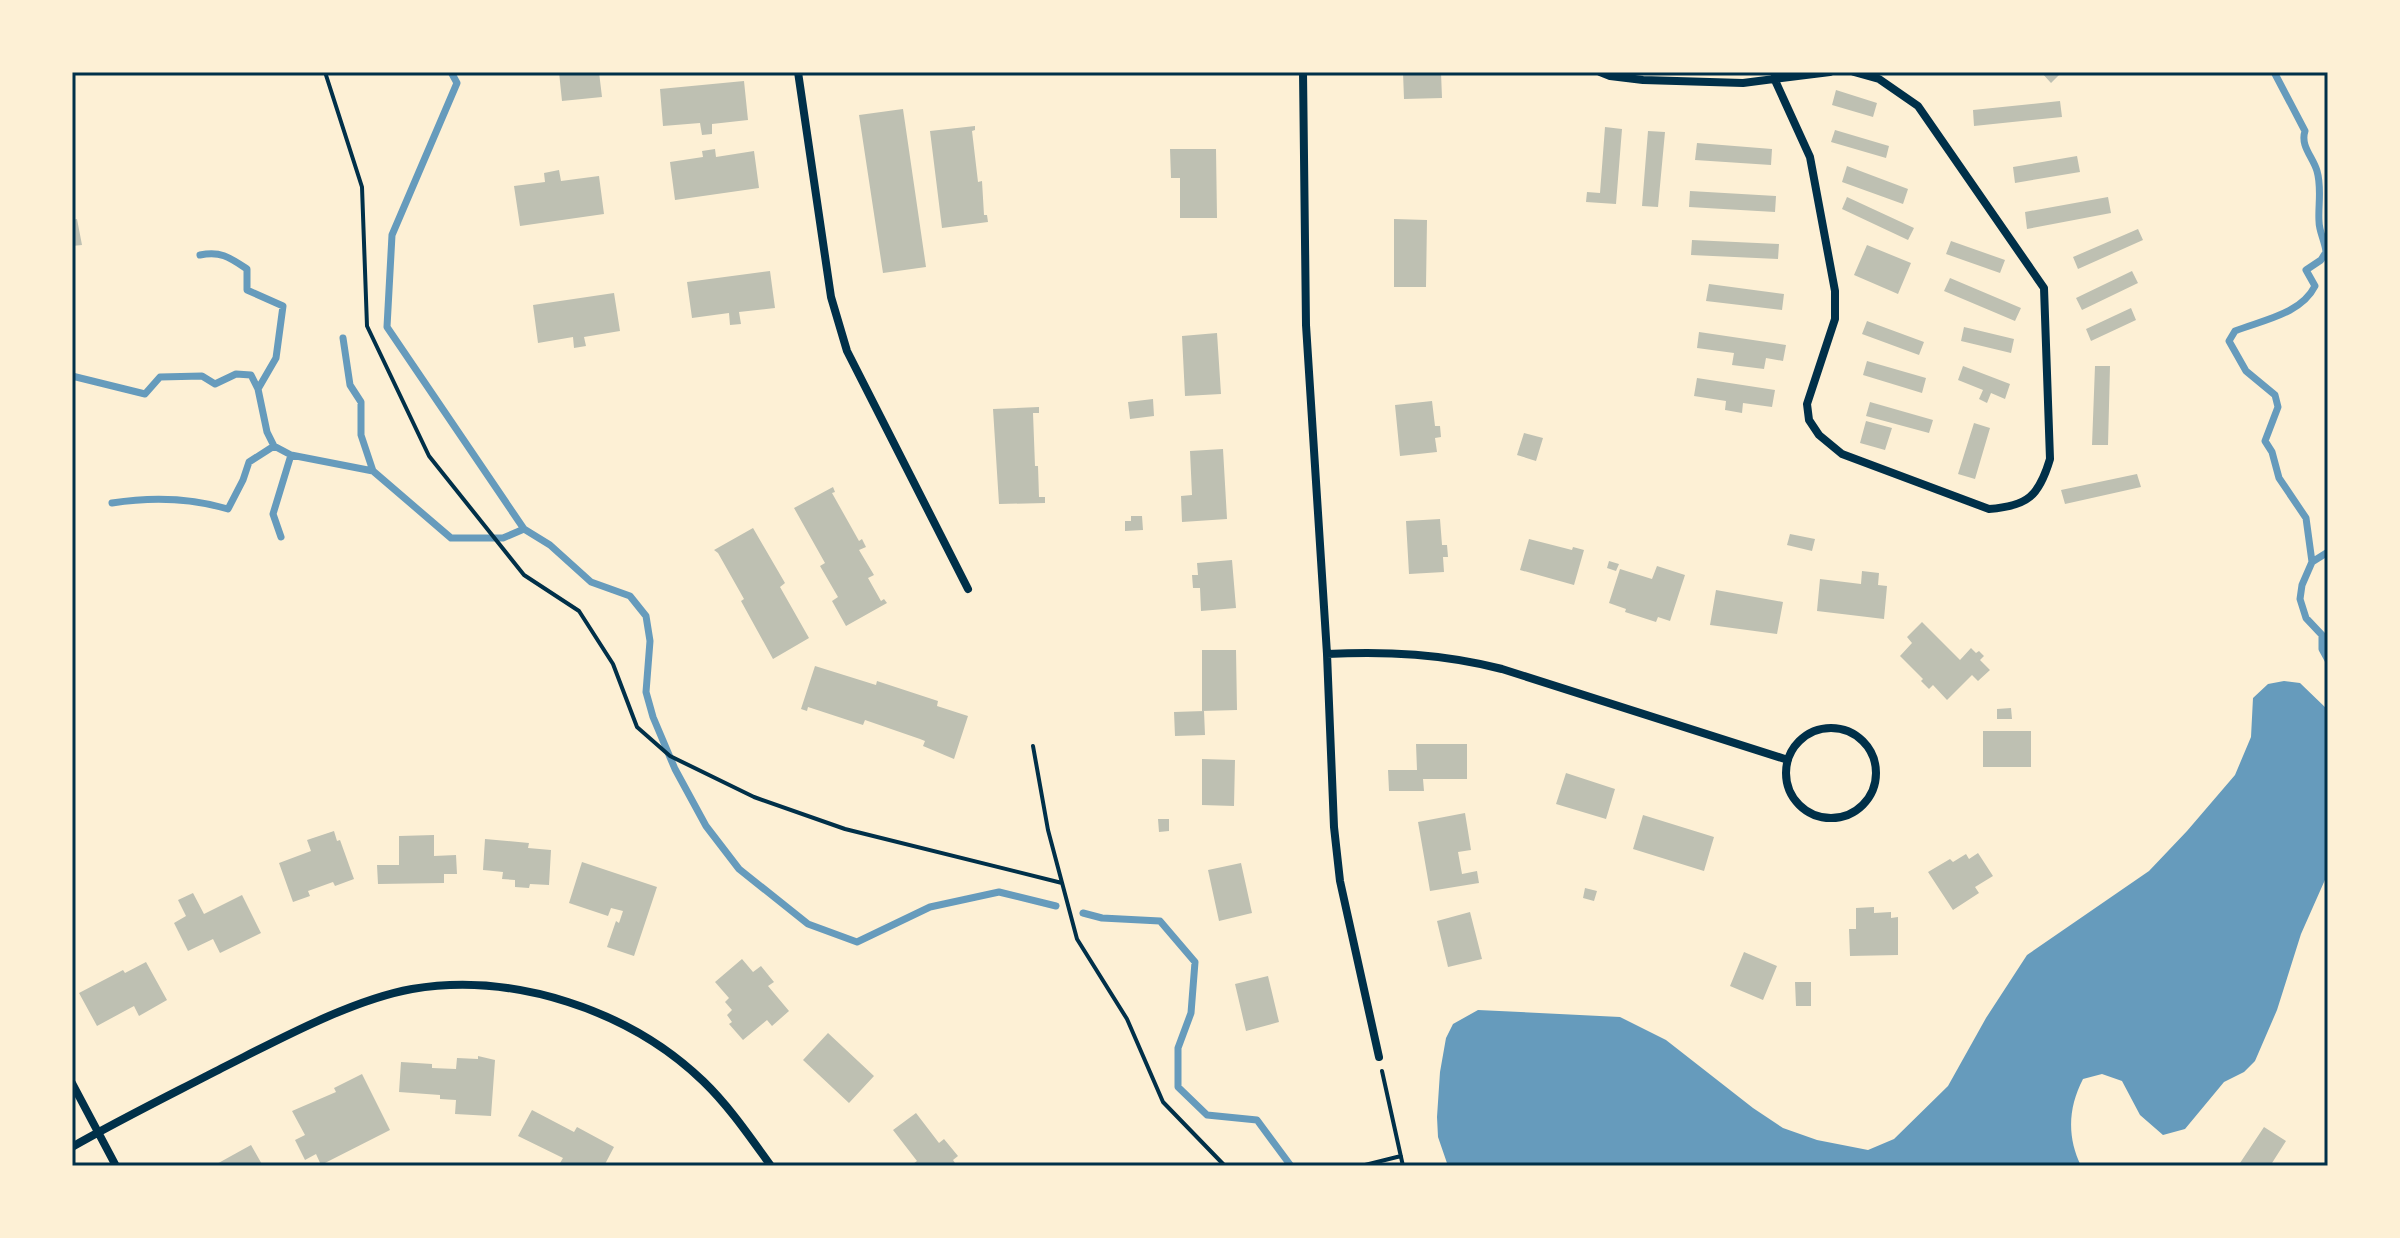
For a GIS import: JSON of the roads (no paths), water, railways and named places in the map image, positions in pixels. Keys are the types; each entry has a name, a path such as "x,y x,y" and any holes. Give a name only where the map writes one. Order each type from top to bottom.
{"street":[{"path":"798,72 831,297 847,351 968,589"},
{"path":"1303,72 1306,325 1327,654 1334,827 1340,881 1379,1057"},
{"path":"1600,72 1643,80 1743,83 1830,72"},
{"path":"1774,78 1810,157 1835,291 1835,319 1807,404 1809,420 1819,435 1842,454 1989,509 2012,507 2032,497 2042,484 2050,459 2044,288 1918,106 1879,79 1854,72"},
{"path":"1327,654 1389,652 1461,659 1502,669 1788,760"},
{"path":"1831,727 1845,730 1858,736 1875,758 1875,786 1859,810 1832,819 1818,817 1795,801 1788,788 1788,760 1804,737 1817,730 1831,727"},
{"path":"72,1147 280,1039 364,1003 410,990 454,985 496,987 578,1006 616,1020 646,1037 676,1057 704,1082 733,1114 771,1166"},
{"path":"72,1083 116,1166"}],"water":[{"path":"2284,681 2300,683 2328,710 2328,873 2301,934 2277,1010 2255,1061 2244,1072 2224,1082 2185,1129 2163,1135 2140,1115 2122,1081 2102,1074 2083,1079 2074,1101 2071,1122 2073,1144 2081,1166 1448,1166 1438,1137 1437,1117 1446,1038 1453,1024 1478,1010 1620,1017 1666,1040 1783,1128 1817,1140 1868,1150 1894,1139 1948,1086 1986,1018 2027,955 2149,871 2235,775 2251,737 2253,698 2268,684"}],"waterway":[{"path":"451,72 457,83 392,235 387,327 524,529 550,545 591,582 630,596 646,616 650,641 646,692 653,717 675,769 706,826 739,869 808,924 857,942 930,907 999,892 1056,906"},
{"path":"2274,72 2305,131 2306,147 2317,171 2319,225 2326,252 2321,260 2306,270 2315,286 2309,296 2291,310 2235,331 2229,341 2246,371 2275,395 2278,407 2265,441 2272,452 2279,478 2306,518 2312,562"},
{"path":"200,255 225,256 235,261 247,269 247,290 283,306 276,358 258,389 267,432 274,446"},
{"path":"343,338 350,385 361,402 361,435 373,471 451,538 503,538 524,529"},
{"path":"72,376 145,394 160,377 202,376 215,384 236,374 251,375 258,389"},
{"path":"112,503 170,500 228,509 249,462 274,446 291,455 373,471"},
{"path":"281,537 273,514 291,455"},
{"path":"2328,552 2312,562 2302,585 2300,599 2306,618 2322,635 2322,649 2328,660"},
{"path":"1083,913 1102,918 1160,921 1195,962 1191,1013 1178,1048 1178,1087 1207,1115 1257,1120 1291,1166"}]}
